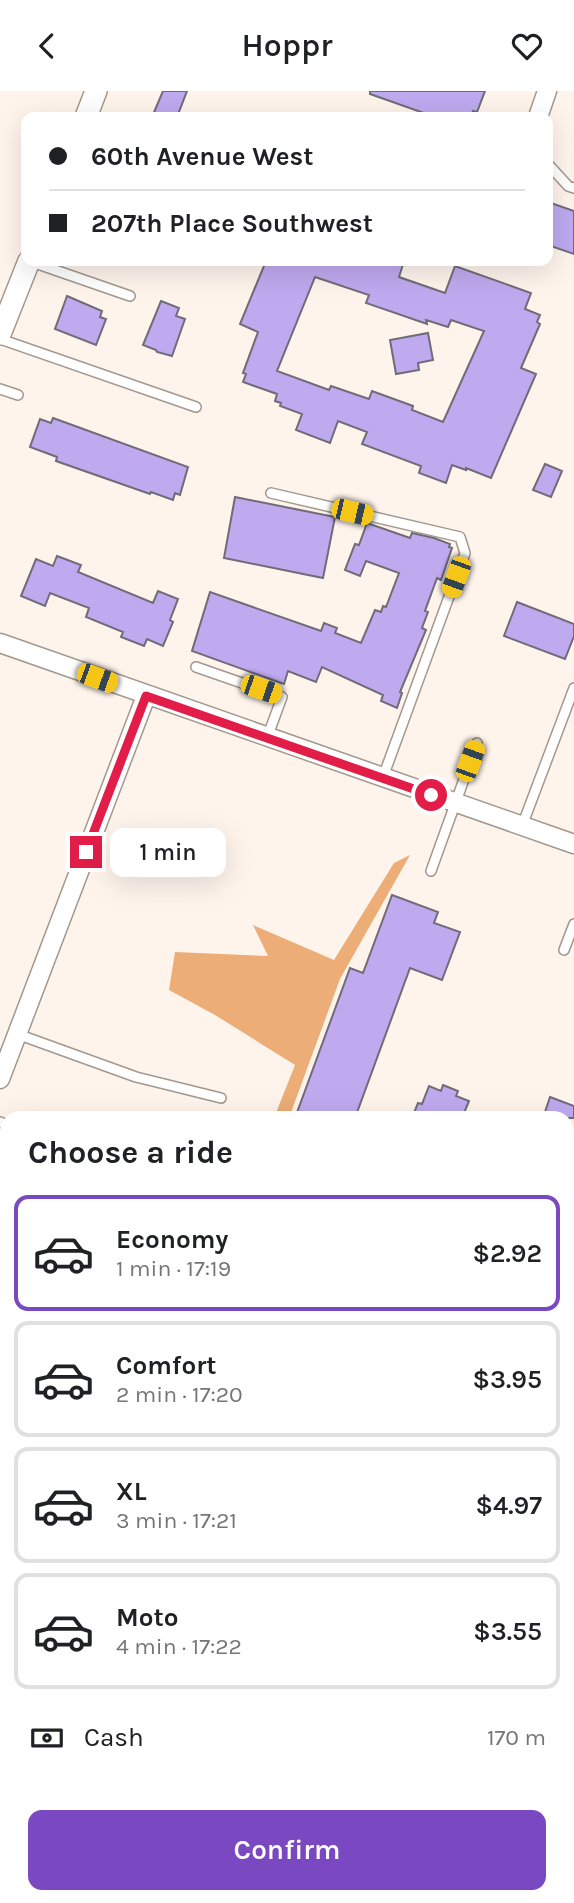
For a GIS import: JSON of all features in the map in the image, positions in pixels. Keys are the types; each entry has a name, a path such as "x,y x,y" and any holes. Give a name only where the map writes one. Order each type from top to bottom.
{"street":[{"path":"88,112 96,91"},
{"path":"540,112 547,91"},
{"path":"0,337 27,266"},
{"path":"0,643 574,844"},
{"path":"0,1079 146,696"}],"lane":[{"path":"553,169 568,186 574,188"},
{"path":"43,266 130,296"},
{"path":"0,337 196,407"},
{"path":"0,389 18,395"},
{"path":"271,493 460,537 465,553 382,778"},
{"path":"196,667 282,697 267,738"},
{"path":"522,826 574,688"},
{"path":"431,871 477,743"},
{"path":"564,950 574,924"},
{"path":"17,1034 136,1077 221,1098"}],"shaded area":[{"path":"410,855 340,979 292,1111 277,1111 295,1065 169,990 175,952 268,956 253,925 334,960 394,863"}],"building":[{"path":"163,91 187,91 179,112 154,112"},
{"path":"370,91 485,91 477,112 421,112 370,94"},
{"path":"553,204 574,211 574,254 553,247"},
{"path":"264,266 402,266 399,277 445,293 455,266 531,293 525,309 540,315 537,322 540,324 521,368 536,374 491,478 452,465 446,483 419,473 421,466 362,444 367,432 338,421 330,443 296,430 302,414 280,406 281,403 275,401 277,394 243,382 246,374 243,373 258,332 240,324","holes":["315,277 369,295 366,303 427,324 426,320 448,327 451,320 484,331 443,422 412,410 413,406 372,391 369,399 331,386 329,390 277,371"]},
{"path":"67,296 102,311 100,317 106,319 96,345 55,329"},
{"path":"161,301 179,308 176,316 185,319 172,356 143,345"},
{"path":"428,333 433,360 418,363 419,370 396,374 390,340"},
{"path":"53,418 188,467 180,495 175,493 173,500 151,492 150,494 56,461 57,457 30,447 40,419 51,423"},
{"path":"545,464 562,471 551,497 533,490"},
{"path":"235,497 335,517 323,578 224,558"},
{"path":"367,523 410,538 412,533 434,538 450,544 449,547 452,548 441,580 437,578 425,611 428,612 422,628 426,630 400,692 402,693 397,708 381,701 383,695 322,667 316,682 288,671 284,684 192,651 210,592 321,631 324,623 337,628 335,633 361,643 375,610 381,612 383,606 386,607 399,573 366,561 360,576 345,570"},
{"path":"57,556 81,565 78,572 153,603 158,591 178,599 170,620 173,622 163,646 147,639 144,646 121,637 123,632 86,617 89,608 50,593 45,606 21,596 36,559 53,566"},
{"path":"517,602 574,624 574,636 565,659 504,636"},
{"path":"392,895 438,912 434,923 460,932 442,980 410,968 358,1111 298,1111 350,968 363,973"},
{"path":"443,1085 458,1091 456,1096 469,1101 465,1111 415,1111 418,1103 422,1104 429,1086 441,1091"},
{"path":"550,1097 574,1106 574,1111 545,1111"}],"route":[{"path":"86,852 146,696 431,795"}]}
